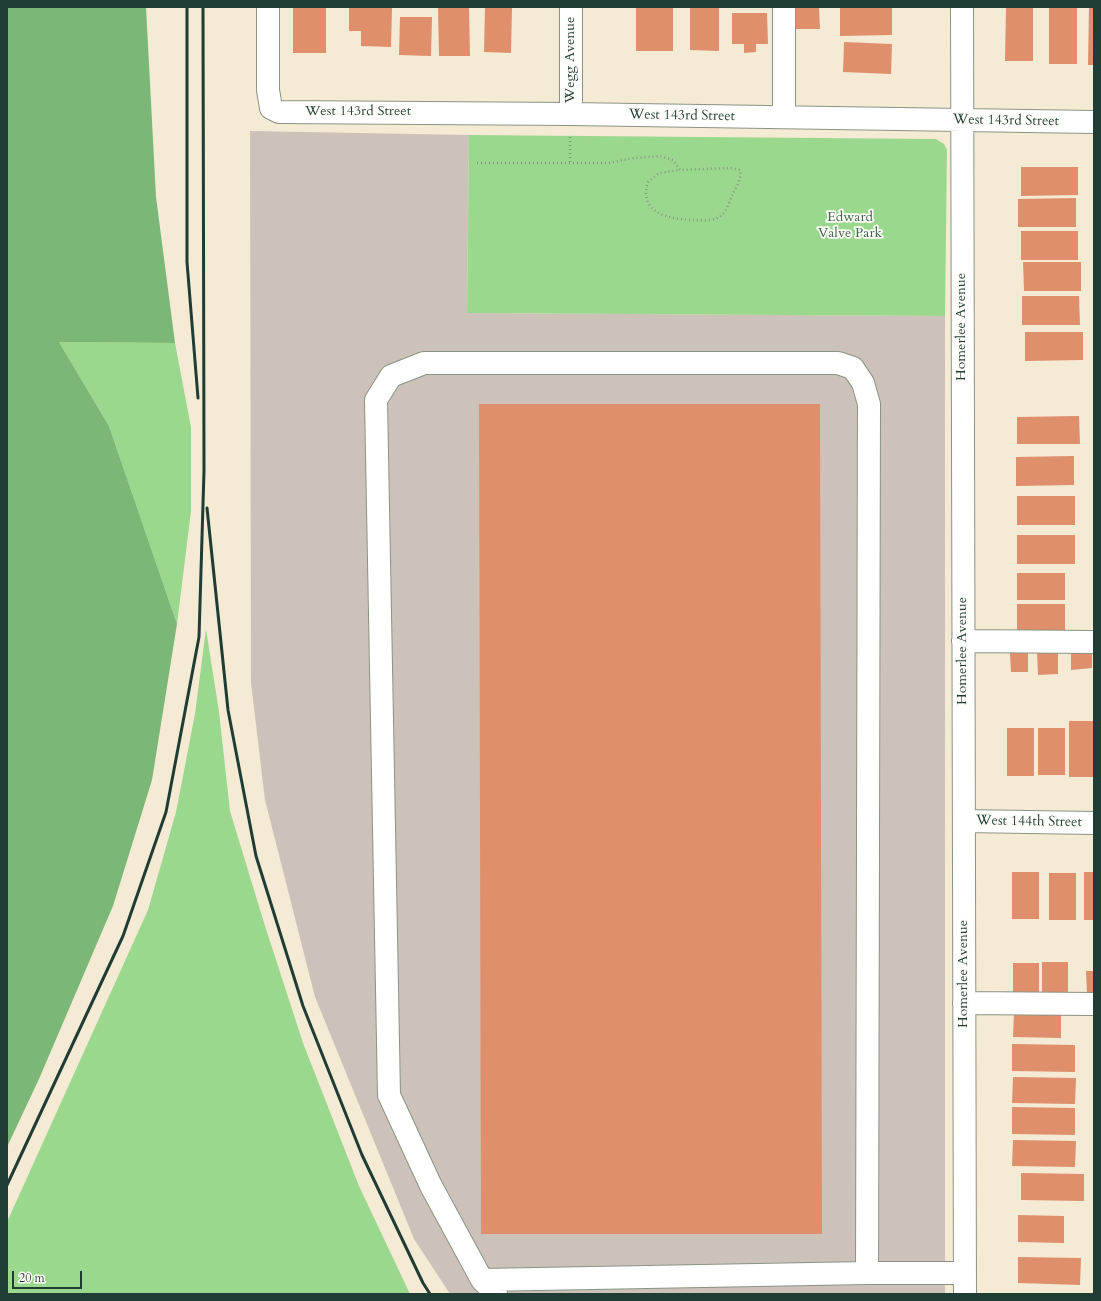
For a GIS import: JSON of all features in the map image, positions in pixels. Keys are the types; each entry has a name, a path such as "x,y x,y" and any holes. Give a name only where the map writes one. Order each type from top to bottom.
{"street":[{"name":"West 143rd Street","path":"268,7 268,90 271,108 279,112 571,114 1094,122"},
{"name":"Wegg Avenue","path":"571,7 571,114"},
{"path":"784,7 784,117"},
{"name":"Homerlee Avenue","path":"962,7 965,1294"},
{"path":"867,1272 869,404 863,383 853,368 838,363 424,363 391,376 376,400 389,1095 431,1186 489,1287 867,1272 965,1272"},
{"path":"963,640 1094,642"},
{"name":"West 144th Street","path":"964,821 1094,823"},
{"path":"964,1003 1094,1004"}],"path":[{"path":"477,163 609,163 634,158 660,156 673,160 680,170"},
{"path":"730,168 740,170 740,179 723,214 711,220 679,219 662,215 655,210 650,204 646,193 648,182 658,174 680,170 730,168"}],"shaded area":[{"path":"250,131 469,135 467,313 945,316 945,1294 450,1294 414,1239 315,997 265,800 251,683"}],"green space":[{"path":"7,7 146,7 156,197 175,343 59,342 109,426 177,624 152,780 113,906 39,1079 7,1147"},
{"name":"Edward Valve Park","path":"469,135 936,139 944,144 947,150 945,316 467,313"},
{"path":"59,342 175,343 191,427 191,511 177,624 109,426"},
{"path":"206,629 219,712 230,811 265,926 303,1043 359,1186 410,1294 7,1294 7,1222 148,910 176,812 195,714"}],"building":[{"path":"293,7 326,7 326,53 293,53"},
{"path":"349,7 392,7 391,47 361,46 361,31 349,31"},
{"path":"438,7 469,7 470,56 439,56"},
{"path":"485,7 512,7 511,53 484,52"},
{"path":"636,7 673,7 673,51 636,51"},
{"path":"690,7 719,7 719,51 690,50"},
{"path":"793,7 819,7 820,29 793,29"},
{"path":"840,7 892,7 892,35 840,36"},
{"path":"1006,7 1033,7 1033,61 1005,61"},
{"path":"1049,7 1077,7 1077,64 1049,64"},
{"path":"1089,7 1094,7 1094,65 1088,65"},
{"path":"732,13 767,13 768,44 756,44 756,52 744,53 744,44 732,44"},
{"path":"400,17 432,17 431,56 399,55"},
{"path":"844,42 892,44 891,74 843,72"},
{"path":"1021,167 1078,167 1078,195 1021,196"},
{"path":"1076,198 1076,227 1018,227 1018,199"},
{"path":"1021,231 1078,231 1078,260 1021,260"},
{"path":"1023,262 1081,262 1081,291 1024,291"},
{"path":"1022,296 1079,296 1080,325 1022,325"},
{"path":"1025,332 1083,332 1083,360 1025,361"},
{"path":"479,404 820,404 822,1234 481,1234"},
{"path":"1079,416 1080,444 1017,444 1017,417"},
{"path":"1074,456 1074,485 1016,486 1016,457"},
{"path":"1017,496 1075,496 1075,525 1017,525"},
{"path":"1017,535 1075,535 1075,564 1017,564"},
{"path":"1017,573 1065,573 1065,600 1017,600"},
{"path":"1017,604 1065,604 1065,631 1017,631"},
{"path":"1071,651 1092,652 1092,668 1071,670"},
{"path":"1037,652 1058,652 1058,674 1038,675"},
{"path":"1010,653 1028,653 1028,672 1011,672"},
{"path":"1069,721 1094,721 1094,777 1069,777"},
{"path":"1007,728 1034,728 1034,776 1007,776"},
{"path":"1038,728 1065,728 1065,775 1038,775"},
{"path":"1012,872 1039,872 1039,919 1012,919"},
{"path":"1084,872 1094,872 1094,920 1084,920"},
{"path":"1049,873 1076,873 1076,920 1049,920"},
{"path":"1042,962 1068,962 1068,993 1042,993"},
{"path":"1013,963 1039,963 1039,993 1013,993"},
{"path":"1086,971 1094,971 1094,994 1087,994"},
{"path":"1014,1011 1061,1012 1061,1038 1013,1037"},
{"path":"1012,1044 1075,1045 1075,1072 1012,1071"},
{"path":"1013,1077 1076,1078 1075,1104 1012,1103"},
{"path":"1012,1107 1075,1108 1075,1135 1012,1134"},
{"path":"1013,1140 1076,1141 1075,1167 1012,1166"},
{"path":"1021,1173 1084,1174 1084,1201 1021,1200"},
{"path":"1018,1215 1064,1216 1064,1243 1018,1242"},
{"path":"1018,1257 1081,1258 1080,1285 1018,1283"}],"railway":[{"path":"187,7 187,262 198,398"},
{"path":"7,1185 123,936 166,812 199,637 204,471 203,7"},
{"path":"207,508 228,710 256,856 303,1006 362,1155 423,1283 430,1294"}]}
